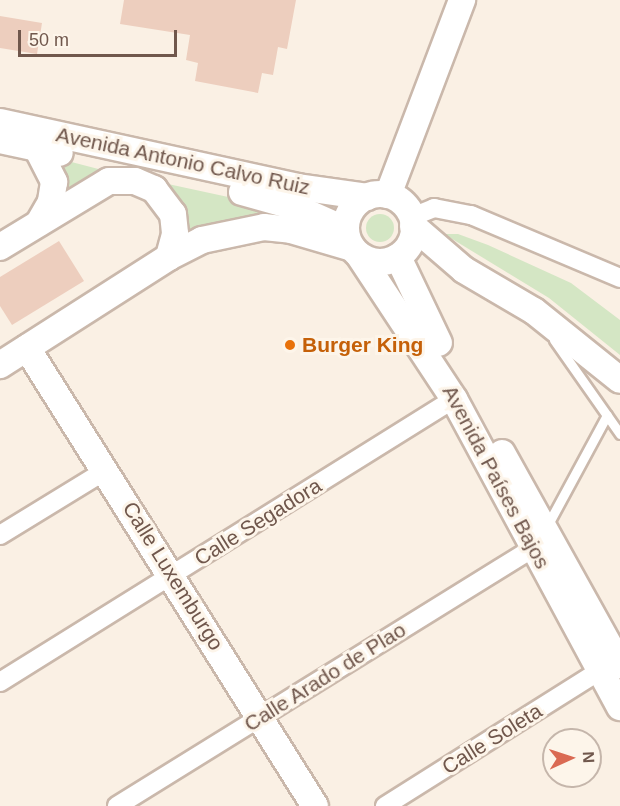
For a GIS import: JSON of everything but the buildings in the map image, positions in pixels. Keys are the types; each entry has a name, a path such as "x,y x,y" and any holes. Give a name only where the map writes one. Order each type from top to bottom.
{"street":[{"path":"352,244 351,210 378,196 462,0"},
{"name":"Avenida Antonio Calvo Ruiz","path":"0,122 298,187 378,196"},
{"name":"Avenida Antonio Calvo Ruiz","path":"0,140 256,195 352,244"},
{"path":"37,148 54,182 51,202 39,223"},
{"path":"0,247 109,181 163,158"},
{"path":"109,181 135,181 154,189 167,202 175,234 169,257"},
{"path":"378,196 406,207 412,221 464,270 534,311 620,380"},
{"path":"401,254 412,221 434,208 471,215 620,278"},
{"path":"0,365 169,257 202,240 264,227 291,230 352,244 378,262 401,254 464,270"},
{"name":"Avenida Países Bajos","path":"352,244 454,399 540,538"},
{"name":"Avenida Países Bajos","path":"401,254 426,321 610,668 620,707"},
{"name":"Calle Luxemburgo","path":"27,348 173,575 315,806"},
{"name":"Calle Segadora","path":"0,682 454,399"},
{"path":"0,535 106,470"},
{"name":"Calle Arado de Plao","path":"117,806 261,718 540,538"},
{"name":"Calle Soleta","path":"385,806 610,668"}],"lane":[{"path":"534,311 620,434"},
{"path":"540,538 607,415"}],"green space":[{"path":"60,159 106,171 64,195"},
{"path":"168,184 265,205 309,222 245,219 208,226 185,238 179,202"},
{"path":"380,214 390,218 394,228 390,238 380,242 370,238 366,228 370,218"},
{"path":"444,234 458,234 488,245 571,283 620,320 620,355 549,298"}],"place":[{"name":"Burger King","path":"290,345"}]}
